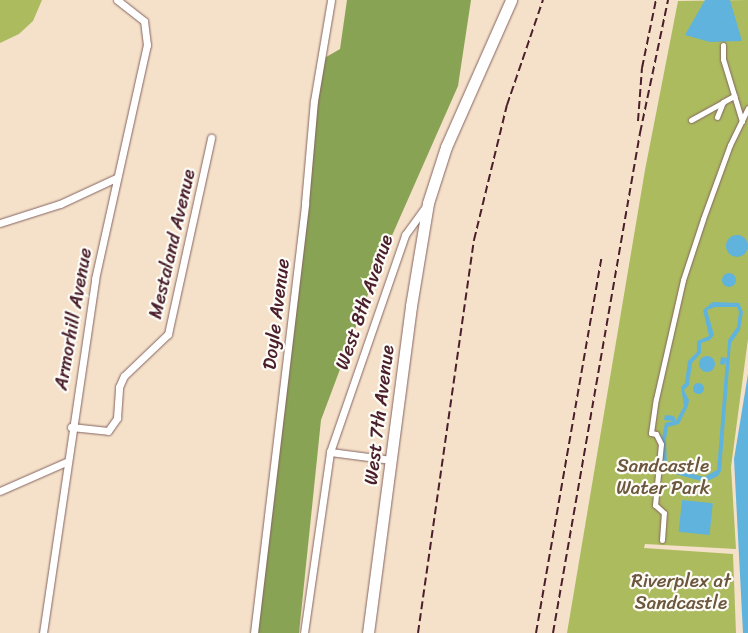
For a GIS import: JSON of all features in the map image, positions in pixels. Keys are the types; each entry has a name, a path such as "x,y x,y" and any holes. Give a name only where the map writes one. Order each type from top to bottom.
{"main road":[{"name":"West 8th Avenue","path":"428,203 446,147 511,0"},
{"name":"West 7th Avenue","path":"368,633 428,203"}],"street":[{"name":"Armorhill Avenue","path":"43,633 71,427 95,279 147,45 148,33 140,16 118,0"},
{"name":"Doyle Avenue","path":"254,633 305,203 314,101 331,0"},
{"path":"723,45 723,59 742,121"},
{"path":"691,120 734,96"},
{"path":"717,117 722,102"},
{"path":"662,540 664,513 655,505 661,444 656,434 651,433 656,399 683,280 720,172 748,108"},
{"name":"Mestaland Avenue","path":"71,427 101,432 113,426 119,387 124,376 168,334 211,138"},
{"path":"0,223 60,204 116,178"},
{"name":"West 8th Avenue","path":"304,633 330,452 405,235 428,203"},
{"path":"330,452 391,460"},
{"path":"0,491 66,462"}],"green space":[{"path":"0,0 42,0 33,21 19,34 0,43"},
{"path":"347,0 471,0 458,86 379,265 321,420 299,633 253,633 321,60 340,49"},
{"name":"Sandcastle Water Park","path":"748,0 748,339 731,467 736,549 645,544 644,548 733,554 736,633 567,633 645,170 678,1"}],"water":[{"path":"705,0 730,0 742,41 710,42 685,35"},
{"path":"737,235 745,238 748,246 745,254 737,257 729,254 726,246 729,238"},
{"path":"729,273 734,275 736,280 734,285 729,287 724,285 722,280 724,275"},
{"path":"713,302 739,303 743,312 740,330 731,343 721,471 718,476 705,482 664,471 661,465 662,438 665,423 674,421 664,420 665,415 674,416 676,421 684,406 681,387 685,383 688,361 697,352 697,341 709,336 703,310","holes":["715,307 737,307 739,312 737,327 728,340 727,358 721,357 720,364 724,365 726,360 717,470 704,477 667,467 666,439 668,427 679,424 688,406 689,400 684,390 689,385 692,363 701,353 701,343 710,340 714,335 707,310"]},
{"path":"707,356 715,364 707,372 699,364"},
{"path":"748,374 748,633 743,633 734,459"},
{"path":"698,382 704,388 698,394 692,388"},
{"path":"682,500 713,503 709,535 679,532"}],"railway":[{"path":"418,633 474,240 507,105 543,0"},
{"path":"638,121 642,68 656,0"},
{"path":"553,633 640,133 668,0"},
{"path":"536,633 601,259"}],"park label":[{"name":"Riverplex at Sandcastle","path":"681,592"}]}
